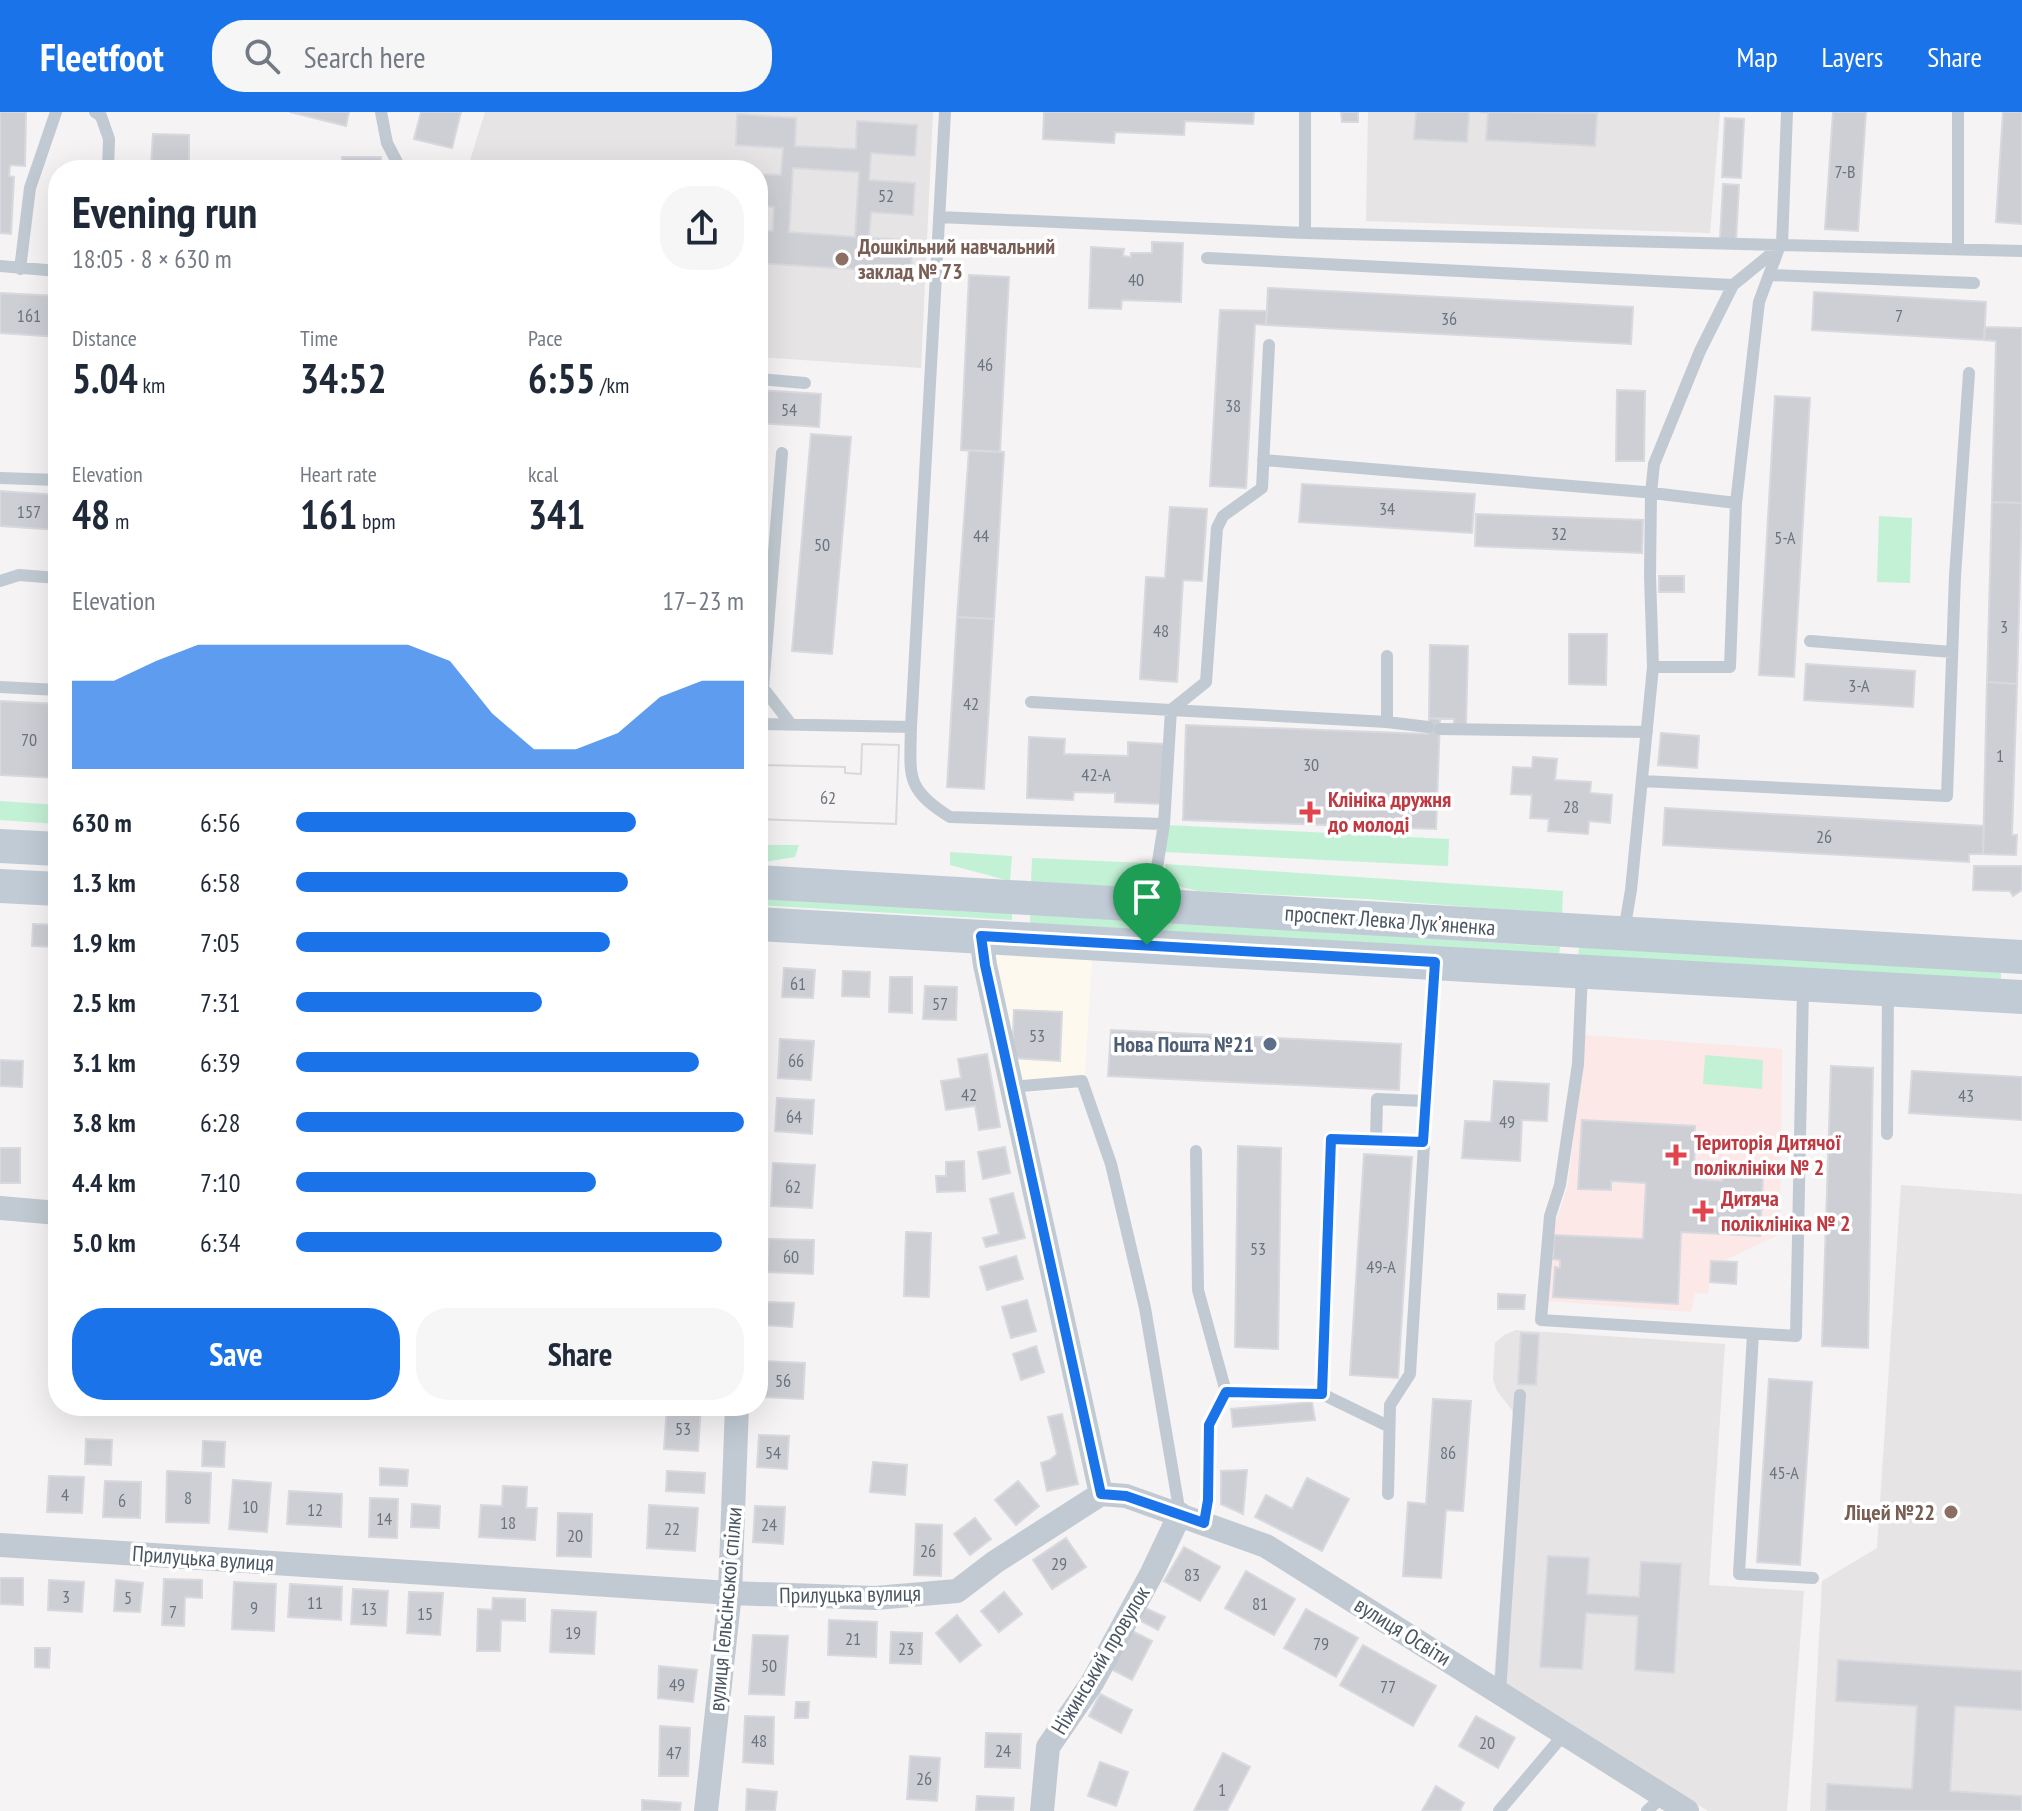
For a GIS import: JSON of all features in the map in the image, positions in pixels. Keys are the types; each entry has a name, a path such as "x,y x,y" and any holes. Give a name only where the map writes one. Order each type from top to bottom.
{"main road":[{"path":"0,846 48,848"},
{"name":"проспект Левка Лукʼяненка","path":"768,883 2022,957"},
{"path":"0,886 48,888"},
{"name":"проспект Левка Лукʼяненка","path":"768,925 2022,997"}],"street":[{"path":"981,936 1011,1087 1101,1494"},
{"path":"0,1208 48,1212"},
{"name":"вулиця Гельсінської спілки","path":"706,1811 730,1593 737,1416"},
{"name":"вулиця Освіти","path":"1101,1494 1126,1496 1266,1546 1565,1733 1655,1803 1687,1811"},
{"name":"Прилуцька вулиця","path":"0,1545 730,1593 875,1598 957,1591 995,1562 1101,1494"},
{"name":"Ніжинський провулок","path":"1042,1811 1048,1747 1092,1683 1152,1573 1180,1514"}],"lane":[{"path":"20,269 30,188 56,112"},
{"path":"95,112 101,116 109,139 108,160"},
{"path":"381,112 387,143 396,160"},
{"path":"945,112 910,774 924,800 950,817 1164,824"},
{"path":"1305,112 1305,233"},
{"path":"1653,667 1730,667 1736,503 1759,302 1780,246 1787,112"},
{"path":"1958,112 1958,249"},
{"path":"939,217 1305,233 2022,251"},
{"path":"1623,935 1631,890 1653,667 1651,493 1654,464 1700,351 1733,285 1780,246"},
{"path":"1207,258 1733,285"},
{"path":"0,266 48,270"},
{"path":"1770,275 1974,283"},
{"path":"1151,905 1164,824 1171,710 1206,682 1217,528 1223,516 1262,488 1269,345"},
{"path":"1642,781 1947,796 1952,652 1969,373"},
{"path":"768,380 805,383"},
{"path":"768,608 782,453"},
{"path":"1263,460 1736,503"},
{"path":"0,478 48,480"},
{"path":"0,581 19,575 48,577"},
{"path":"1810,641 1952,652"},
{"path":"1387,656 1387,722"},
{"path":"0,687 48,689"},
{"path":"768,694 790,723"},
{"path":"1031,702 1387,722 1434,728 1647,732"},
{"path":"768,724 911,727"},
{"path":"1388,1494 1390,1405 1410,1374 1435,962"},
{"path":"1583,970 1578,1064 1560,1185 1550,1216 1541,1320 1796,1336 1803,984"},
{"path":"1887,1134 1888,990"},
{"path":"1011,1087 1082,1081 1111,1164 1145,1308 1180,1514"},
{"path":"1376,1140 1377,1099 1425,1101"},
{"path":"1322,1394 1331,1139 1423,1142"},
{"path":"1196,1151 1198,1290 1226,1392 1209,1425 1208,1500 1204,1523"},
{"path":"1753,1334 1739,1574 1813,1578"},
{"path":"1226,1392 1322,1394 1388,1426"},
{"path":"1500,1692 1520,1395"},
{"path":"1499,1811 1565,1733"}],"shaded area":[{"name":"Дошкільний навчальний заклад № 73","path":"485,112 933,112 921,368 768,358 768,160 470,160"},
{"path":"1368,112 1720,112 1710,233 1366,221"},
{"path":"982,952 1092,960 1084,1088 1019,1093"},
{"name":"Територія Дитячої поліклініки № 2","path":"1584,1035 1782,1049 1780,1234 1723,1261 1711,1261 1708,1294 1695,1293 1691,1312 1549,1301 1552,1234 1568,1185"},
{"name":"Ліцей №22","path":"1901,1185 2022,1194 2022,1811 1810,1811 1822,1581 1877,1548"},
{"path":"1516,1330 1725,1344 1709,1585 1804,1591 1787,1811 1708,1811 1494,1677 1514,1419 1512,1410 1497,1391 1493,1379 1495,1343"}],"green space":[{"path":"1879,516 1912,518 1910,583 1877,582"},
{"path":"0,801 48,804 48,823 0,820"},
{"path":"1167,825 1449,839 1448,866 1165,852"},
{"path":"768,845 799,845 795,857 768,861"},
{"path":"950,852 1012,856 1010,881 950,865"},
{"path":"1032,858 1145,863 1145,870 1140,881 1128,887 1031,882"},
{"path":"1165,864 1563,891 1562,914 1367,899 1198,891 1172,881"},
{"path":"768,899 1012,912 1012,920 768,906"},
{"path":"1030,913 1560,947 1559,955 1030,923"},
{"path":"1579,947 2001,972 2001,980 1578,956"},
{"path":"1705,1055 1763,1060 1762,1089 1703,1084"}],"building":[{"path":"0,112 26,112 25,166 10,165 9,176 14,177 11,234 0,233"},
{"path":"290,112 349,112 346,126"},
{"path":"421,112 461,112 452,148 414,139"},
{"path":"1044,112 1254,112 1253,124 1185,121 1184,135 1115,132 1114,143 1043,139"},
{"path":"1341,112 1358,112 1358,122 1342,122"},
{"path":"1416,112 1469,112 1467,142 1414,139"},
{"path":"1480,112 1597,113 1595,146 1486,140 1488,113"},
{"path":"1833,112 1866,112 1858,231 1825,229"},
{"path":"2003,112 2022,112 2022,224 1996,222"},
{"path":"737,114 796,118 795,146 856,149 857,121 917,125 915,156 871,153 869,180 915,183 913,215 871,212 869,238 912,240 911,273 768,264 768,231 773,231 774,207 768,207 768,174 781,175 783,148 736,145","holes":["793,168 859,172 855,237 789,232"]},
{"path":"1725,118 1744,119 1741,178 1722,177"},
{"path":"153,134 189,135 189,160 151,160"},
{"path":"342,157 381,157 381,160 342,160"},
{"path":"1723,184 1739,185 1736,240 1720,239"},
{"path":"1152,242 1183,243 1181,302 1122,300 1121,309 1089,308 1091,247 1124,249 1123,256 1131,257 1131,253 1152,253"},
{"path":"969,275 1009,277 1000,452 961,450"},
{"path":"1268,288 1633,307 1631,344 1266,325"},
{"path":"1814,292 1986,302 1984,340 1812,330"},
{"path":"0,293 48,295 48,336 0,333"},
{"path":"1220,310 1267,311 1266,325 1255,324 1246,488 1210,486"},
{"path":"1985,327 2022,328 2022,503 1992,502 1996,341 1984,340"},
{"path":"1617,390 1645,391 1644,461 1616,461"},
{"path":"768,391 821,394 819,427 768,424"},
{"path":"1775,396 1810,398 1794,677 1759,675"},
{"path":"811,434 851,437 832,654 792,651"},
{"path":"969,450 1004,452 994,619 957,617"},
{"path":"1302,484 1475,494 1472,533 1299,522"},
{"path":"0,491 48,494 48,529 0,526"},
{"path":"1992,502 2022,503 2017,684 1987,682"},
{"path":"1170,507 1207,509 1202,581 1183,580 1177,682 1140,679 1146,577 1165,578"},
{"path":"1476,514 1643,520 1642,553 1475,546"},
{"path":"1659,576 1684,576 1684,592 1659,592"},
{"path":"957,617 994,619 984,789 947,787"},
{"path":"1569,634 1607,634 1606,685 1569,684"},
{"path":"1430,645 1468,646 1466,726 1454,726 1454,719 1429,718"},
{"path":"1806,664 1915,671 1913,707 1804,700"},
{"path":"1987,682 2017,684 2012,835 2017,835 2016,855 1983,854"},
{"path":"0,701 48,703 48,777 0,775"},
{"path":"1429,718 1440,719 1436,829 1183,820 1186,725 1428,734"},
{"path":"1661,733 1699,736 1697,768 1658,765"},
{"path":"1029,737 1065,739 1064,754 1128,756 1128,742 1165,744 1162,804 1115,802 1115,793 1074,792 1073,800 1027,798"},
{"path":"862,744 899,745 896,824 768,819 768,765 845,767 845,773 861,774"},
{"path":"862,744 899,745 896,824 768,819 768,765 845,767 845,773 861,774"},
{"path":"1533,757 1557,759 1555,780 1591,782 1590,793 1612,795 1610,823 1589,821 1588,834 1548,831 1549,819 1530,818 1532,795 1511,794 1513,767 1532,768"},
{"path":"1665,808 1984,826 1983,854 1969,854 1969,862 1663,845"},
{"path":"1974,866 2022,866 2022,890 2013,896 2010,891 1973,890"},
{"path":"33,924 48,925 48,947 32,946"},
{"path":"784,968 815,970 813,998 782,997"},
{"path":"843,971 870,972 869,997 842,996"},
{"path":"890,977 912,977 912,1013 889,1012"},
{"path":"925,986 957,987 956,1020 923,1019"},
{"path":"1014,1010 1062,1012 1060,1061 1012,1058"},
{"path":"1111,1030 1401,1044 1399,1090 1108,1076"},
{"path":"780,1039 814,1041 811,1080 778,1078"},
{"path":"987,1054 1000,1127 979,1130 975,1106 946,1110 941,1081 961,1078 958,1059"},
{"path":"0,1060 23,1061 22,1087 0,1086"},
{"path":"1831,1066 1873,1068 1868,1348 1822,1346"},
{"path":"1912,1071 2022,1077 2022,1120 1909,1113"},
{"path":"1494,1081 1549,1084 1547,1121 1522,1120 1520,1161 1462,1158 1465,1121 1491,1122"},
{"path":"777,1098 814,1100 812,1134 775,1131"},
{"name":"Дитяча поліклініка № 2","path":"1582,1120 1695,1126 1694,1179 1722,1181 1722,1174 1763,1177 1760,1236 1681,1232 1678,1304 1553,1297 1555,1267 1560,1268 1560,1260 1553,1259 1554,1235 1643,1239 1646,1183 1611,1181 1611,1190 1578,1189"},
{"path":"1238,1146 1281,1148 1278,1349 1235,1347"},
{"path":"1005,1147 1010,1173 983,1179 978,1152"},
{"path":"0,1148 20,1148 20,1183 0,1183"},
{"path":"1364,1154 1412,1157 1398,1378 1350,1375"},
{"path":"964,1161 965,1191 937,1192 936,1176 946,1176 946,1162"},
{"path":"773,1163 815,1165 812,1208 771,1206"},
{"path":"1013,1193 1025,1238 986,1247 983,1238 999,1234 990,1199"},
{"path":"906,1232 931,1233 929,1297 904,1296"},
{"path":"769,1239 814,1240 813,1274 768,1272"},
{"path":"1016,1256 1023,1279 987,1290 980,1267"},
{"path":"1711,1261 1737,1262 1736,1284 1710,1282"},
{"path":"1498,1294 1525,1295 1524,1309 1498,1309"},
{"path":"1027,1300 1036,1331 1011,1338 1002,1307"},
{"path":"768,1302 794,1303 792,1327 768,1325"},
{"path":"1521,1333 1539,1334 1536,1385 1518,1384"},
{"path":"1036,1346 1044,1372 1021,1380 1013,1354"},
{"path":"768,1361 805,1363 803,1399 768,1397"},
{"path":"1769,1379 1812,1382 1800,1565 1757,1562"},
{"path":"1433,1399 1471,1401 1463,1511 1446,1510 1441,1578 1403,1576 1408,1502 1426,1504"},
{"path":"1312,1402 1315,1420 1233,1427 1231,1409"},
{"path":"1062,1414 1078,1484 1047,1491 1041,1463 1057,1454 1048,1417"},
{"path":"666,1416 700,1416 698,1451 664,1449"},
{"path":"759,1435 789,1436 787,1469 757,1467"},
{"path":"86,1439 112,1440 111,1465 85,1464"},
{"path":"203,1441 225,1442 224,1467 202,1466"},
{"path":"873,1462 907,1465 905,1495 870,1492"},
{"path":"380,1468 408,1470 407,1486 380,1485"},
{"path":"1247,1470 1243,1514 1221,1504 1221,1471"},
{"path":"167,1471 211,1473 209,1523 166,1522"},
{"path":"667,1471 705,1473 704,1493 666,1491"},
{"path":"49,1476 84,1477 82,1513 47,1512"},
{"path":"1307,1478 1349,1499 1322,1551 1255,1517 1266,1495 1292,1509"},
{"path":"233,1480 271,1483 267,1532 229,1529"},
{"path":"105,1481 141,1482 140,1518 103,1517"},
{"path":"1018,1481 1039,1506 1016,1525 995,1500"},
{"path":"503,1486 527,1487 526,1508 537,1508 535,1540 479,1537 481,1505 502,1506"},
{"path":"289,1491 342,1494 341,1527 287,1524"},
{"path":"370,1498 398,1499 397,1538 369,1537"},
{"path":"412,1504 440,1506 439,1528 411,1527"},
{"path":"649,1505 698,1508 695,1551 647,1548"},
{"path":"755,1506 785,1507 783,1544 753,1542"},
{"path":"558,1513 592,1514 591,1557 557,1556"},
{"path":"975,1518 991,1539 970,1555 954,1534"},
{"path":"916,1524 942,1525 941,1576 914,1575"},
{"path":"1066,1538 1086,1567 1052,1589 1033,1560"},
{"path":"1184,1547 1220,1567 1200,1601 1164,1581"},
{"path":"1548,1556 1589,1558 1587,1594 1639,1597 1641,1562 1681,1564 1674,1673 1635,1670 1638,1616 1586,1613 1582,1669 1540,1667"},
{"path":"1246,1571 1295,1599 1274,1635 1225,1608"},
{"path":"0,1578 23,1578 23,1605 0,1604"},
{"path":"164,1579 202,1580 202,1598 185,1597 184,1626 162,1625"},
{"path":"49,1580 84,1582 82,1612 48,1610"},
{"path":"116,1580 143,1583 140,1612 114,1611"},
{"path":"234,1582 276,1584 274,1631 232,1629"},
{"path":"290,1584 342,1587 341,1620 288,1617"},
{"path":"353,1589 388,1591 386,1626 351,1624"},
{"path":"409,1592 443,1593 440,1635 407,1633"},
{"path":"1004,1592 1022,1614 999,1632 981,1611"},
{"path":"493,1598 525,1599 525,1621 501,1620 500,1651 477,1651 478,1609 492,1610"},
{"path":"1145,1608 1165,1617 1158,1630 1139,1620"},
{"path":"1306,1609 1358,1638 1336,1677 1284,1648"},
{"path":"552,1610 596,1612 594,1654 550,1652"},
{"path":"957,1615 981,1645 960,1662 936,1633"},
{"path":"829,1620 877,1622 876,1657 828,1655"},
{"path":"1130,1630 1152,1641 1132,1680 1111,1669"},
{"path":"891,1632 922,1633 921,1664 890,1663"},
{"path":"753,1635 788,1636 784,1695 749,1694"},
{"path":"1363,1645 1436,1686 1413,1726 1340,1685"},
{"path":"35,1648 50,1648 49,1668 35,1667"},
{"path":"1838,1660 2022,1671 2022,1710 1955,1706 1950,1791 2022,1796 2022,1811 1826,1811 1827,1784 1912,1789 1917,1706 1836,1701"},
{"path":"659,1666 697,1670 693,1702 658,1698"},
{"path":"1100,1694 1132,1710 1121,1733 1089,1716"},
{"path":"796,1702 809,1702 808,1718 795,1718"},
{"path":"745,1716 774,1717 773,1764 743,1762"},
{"path":"1476,1716 1515,1738 1498,1768 1459,1746"},
{"path":"660,1726 690,1728 688,1776 659,1776"},
{"path":"986,1733 1021,1734 1020,1768 985,1767"},
{"path":"1223,1753 1250,1767 1227,1811 1194,1811"},
{"path":"910,1756 940,1758 937,1801 907,1799"},
{"path":"1100,1762 1128,1772 1116,1806 1088,1796"},
{"path":"1436,1786 1464,1803 1460,1811 1422,1811"},
{"path":"747,1789 777,1792 775,1811 746,1811"},
{"path":"977,1796 1014,1798 1013,1811 976,1811"},
{"path":"642,1800 681,1803 680,1811 642,1811"}],"place":[{"name":"Дошкільний навчальний заклад № 73","path":"842,259"},
{"name":"Клініка дружня до молоді","path":"1310,812"},
{"name":"Нова Пошта №21","path":"1270,1044"},
{"name":"Територія Дитячої поліклініки № 2","path":"1676,1155"},
{"name":"Дитяча поліклініка № 2","path":"1703,1211"},
{"name":"Ліцей №22","path":"1951,1512"}],"route":[{"path":"981,936 1147,945 1435,962 1423,1142 1331,1139 1322,1394 1226,1392 1209,1425 1208,1500 1204,1523 1126,1496 1101,1494 981,936"}]}
